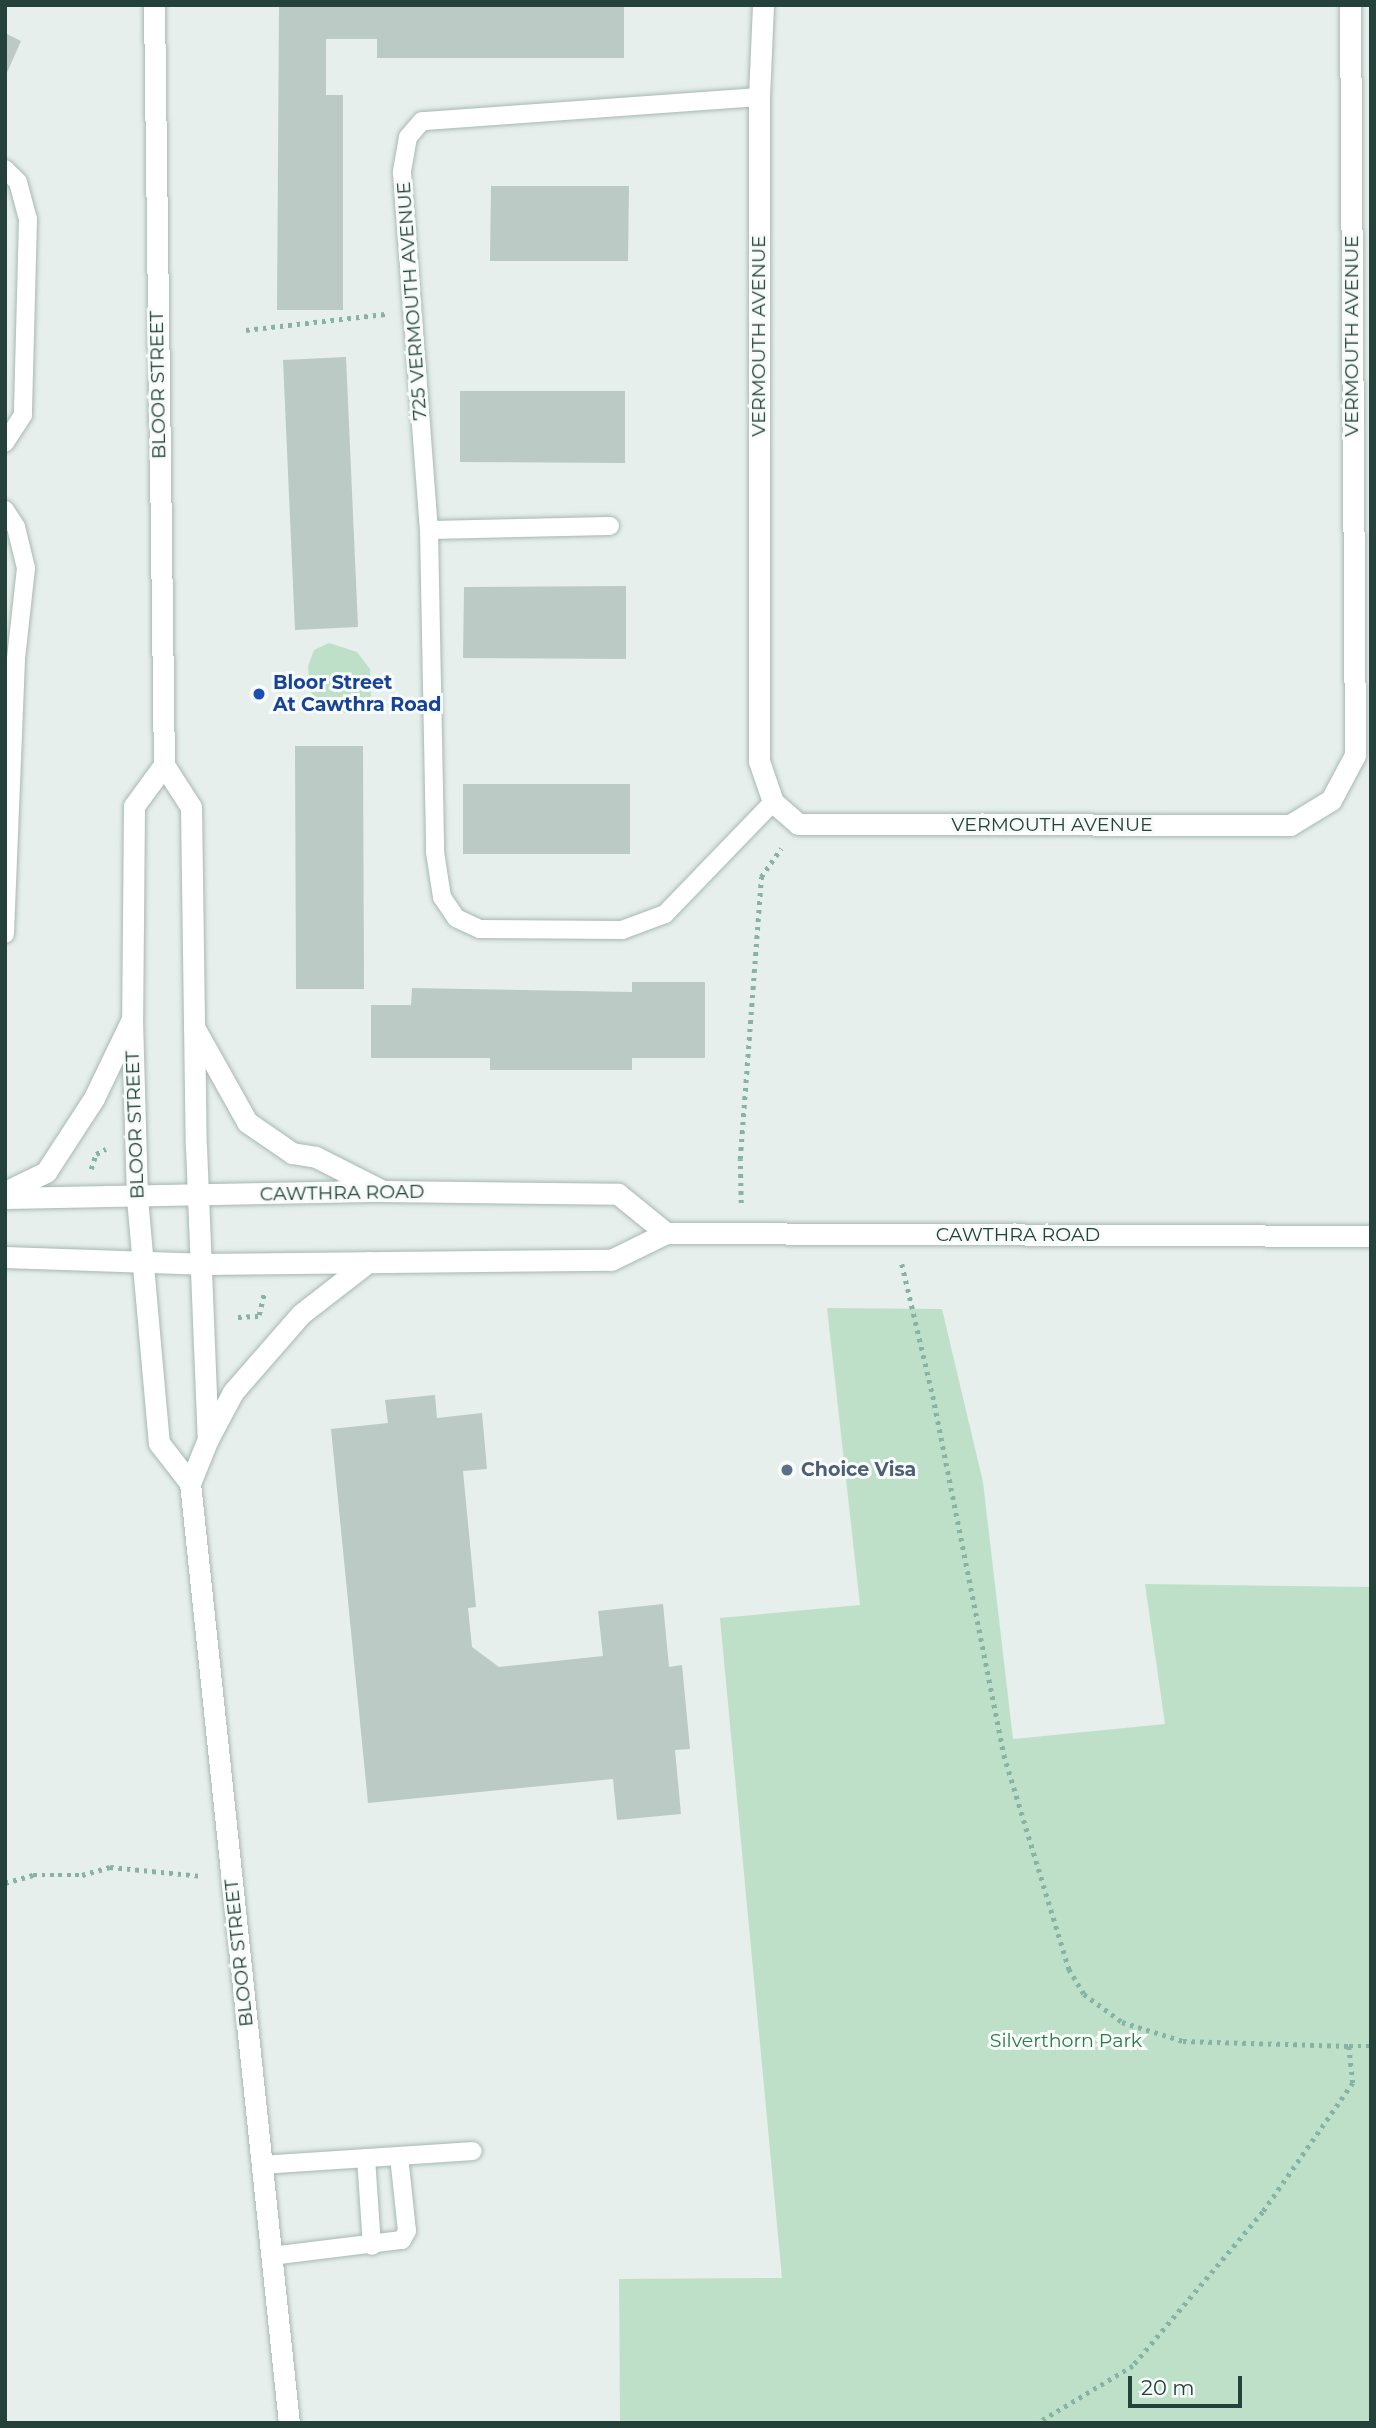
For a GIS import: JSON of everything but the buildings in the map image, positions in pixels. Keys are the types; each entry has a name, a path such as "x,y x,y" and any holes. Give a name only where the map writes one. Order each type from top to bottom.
{"street":[{"name":"BLOOR STREET","path":"154,5 164,765 191,807 198,1197 208,1439 190,1483 289,2423"},
{"name":"VERMOUTH AVENUE","path":"764,5 759,97 759,761 773,802 797,824 1290,825 1331,800 1355,755 1350,5"},
{"name":"BLOOR STREET","path":"164,765 134,806 132,1020 137,1198 140,1262 159,1443 190,1483"},
{"path":"5,1192 46,1172 94,1098 132,1020"},
{"path":"194,1027 247,1122 292,1153 316,1157 383,1191"},
{"name":"CAWTHRA ROAD","path":"5,1198 198,1197 383,1191 618,1194 666,1233"},
{"name":"CAWTHRA ROAD","path":"5,1257 201,1264 611,1260 666,1233 1371,1236"},
{"path":"208,1439 233,1392 301,1314 368,1262"}],"lane":[{"name":"725 VERMOUTH AVENUE","path":"759,97 422,121 408,137 402,172 429,530 435,852 442,897 456,918 480,929 622,930 665,914 773,802"},
{"path":"5,169 18,182 28,219 23,415 5,443"},
{"path":"5,510 16,527 26,568 16,659 5,934"},
{"path":"429,530 610,527"},
{"path":"262,2165 472,2151"},
{"path":"271,2256 393,2244 407,2231 399,2156"},
{"path":"366,2158 372,2246"}],"path":[{"path":"246,330 412,310"},
{"path":"742,1234 740,1159 761,877 797,824"},
{"path":"895,1236 933,1396 1004,1755 1069,1969 1084,1994 1122,2022 1183,2041 1371,2046"},
{"path":"238,1317 259,1316 264,1294"},
{"path":"5,1883 33,1875 82,1875 110,1867 232,1880"},
{"path":"1038,2423 1133,2367 1263,2212 1353,2083 1349,2046"}],"green space":[{"path":"329,643 357,652 370,669 371,696 354,714 328,711 316,703 310,689 308,666 314,650"},
{"name":"Silverthorn Park","path":"827,1308 942,1309 983,1482 1013,1739 1165,1724 1145,1584 1371,1587 1371,2423 620,2423 619,2279 782,2278 720,1618 860,1605"}],"place":[{"name":"Bloor Street At Cawthra Road","path":"259,694"},
{"name":"Choice Visa","path":"787,1470"}]}
